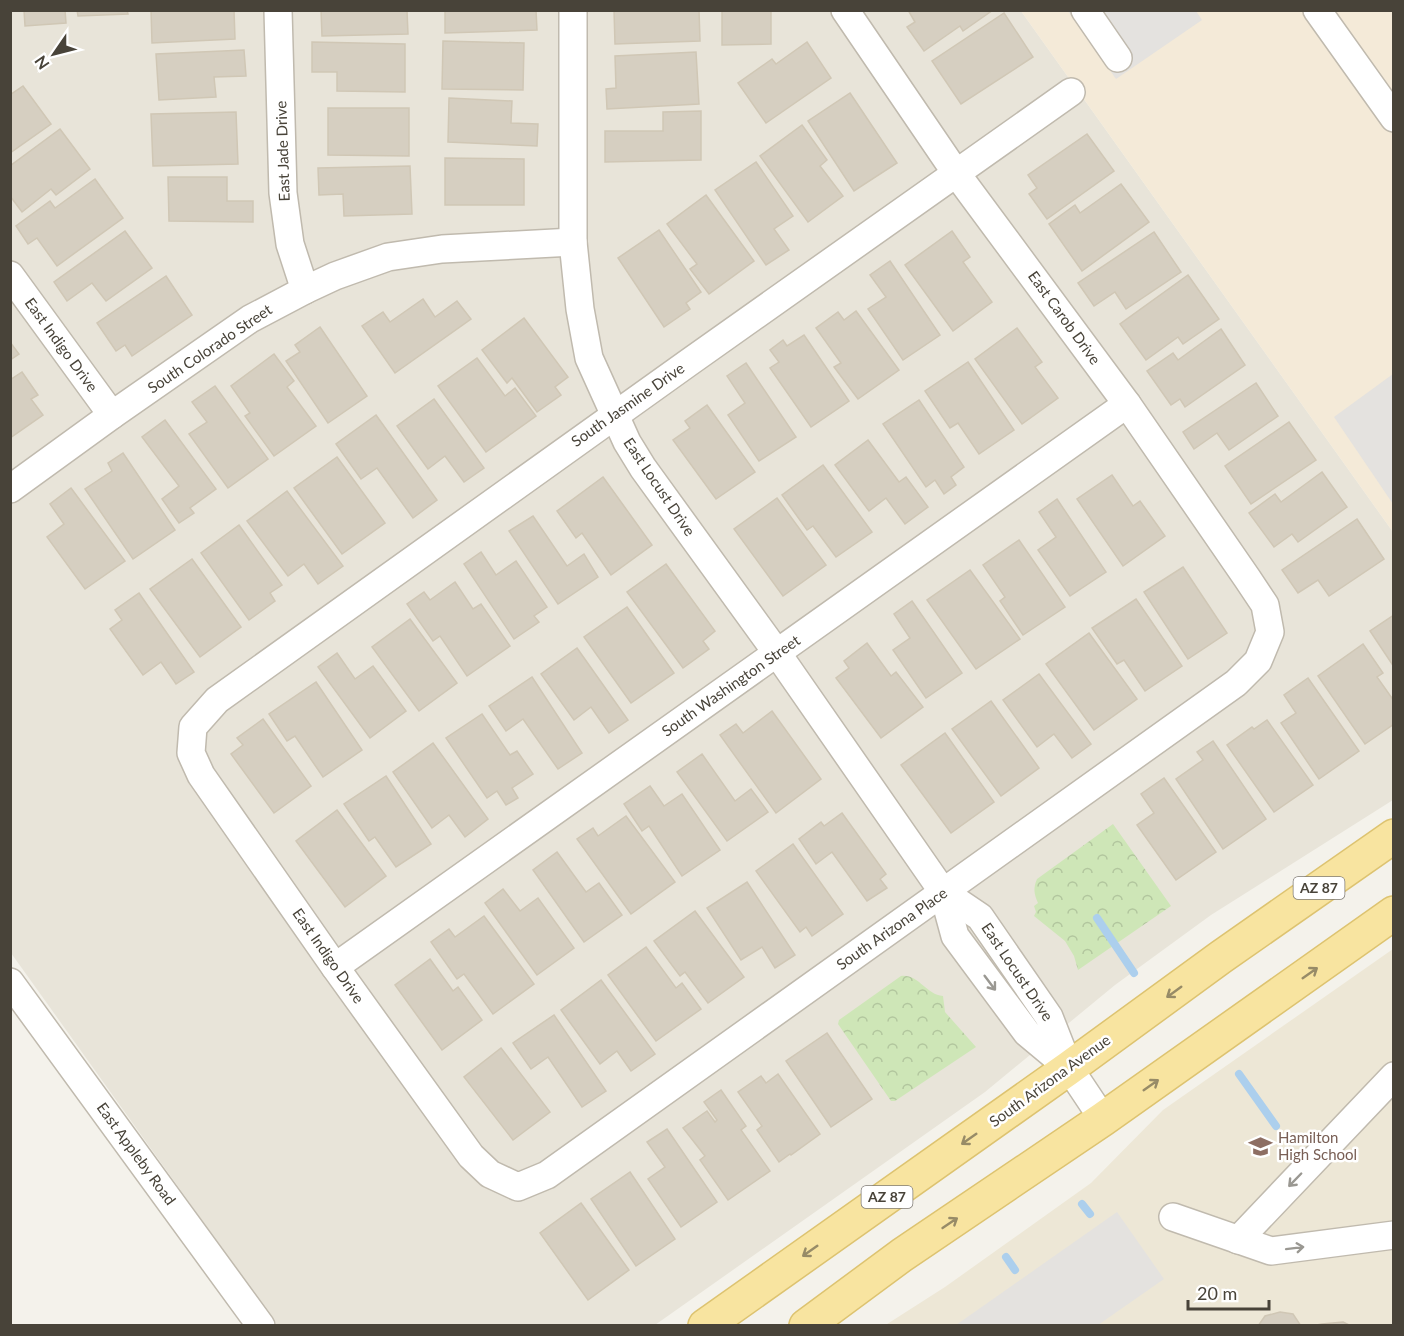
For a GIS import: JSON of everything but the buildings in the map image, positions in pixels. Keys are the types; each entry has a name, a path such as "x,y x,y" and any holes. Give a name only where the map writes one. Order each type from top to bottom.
{"main road":[{"name":"South Arizona Avenue","path":"705,1326 1394,836"},
{"path":"806,1326 902,1255 1103,1119 1394,913"}],"street":[{"name":"East Jade Drive","path":"278,10 283,193 290,244 306,290"},
{"name":"East Locust Drive","path":"573,10 573,242 580,309 589,358 614,415 627,442 644,468 777,653 943,892 980,917 1049,1017 1069,1068 1103,1119"},
{"name":"East Carob Drive","path":"845,10 956,173 1127,404 1265,604 1270,632"},
{"path":"1085,10 1118,58"},
{"path":"1317,10 1394,118"},
{"name":"South Jasmine Drive","path":"193,727 217,700 614,415 1071,92"},
{"name":"South Colorado Street","path":"10,489 111,415 250,319 335,276 388,257 442,249 573,242"},
{"name":"East Indigo Drive","path":"10,275 111,415"},
{"name":"South Washington Street","path":"335,967 1127,404"},
{"name":"South Arizona Place","path":"490,1174 518,1187 547,1175 1236,684 1258,661 1270,632"},
{"name":"East Indigo Drive","path":"193,727 190,753 201,776 471,1156 490,1174"},
{"name":"East Appleby Road","path":"10,982 261,1326"},
{"path":"1239,1240 1394,1076"},
{"path":"1173,1217 1271,1251 1394,1235"}],"shaded area":[{"path":"10,11 1021,11 1393,532 1393,800 1211,915 1115,985 985,1092 655,1325 277,1325 11,953"},
{"path":"1021,11 1393,11 1393,532"},
{"path":"1068,11 1196,11 1202,20 1116,79"},
{"path":"1393,374 1393,504 1334,417"},
{"name":"Hamilton High School","path":"1393,949 1393,1325 884,1326 945,1287 1091,1183 1163,1110"},
{"path":"1117,1212 1164,1279 1098,1325 956,1325"}],"green space":[{"path":"1113,824 1171,906 1078,970 1074,956 1065,941 1034,916 1036,912 1034,906 1038,903 1035,885 1037,879"},
{"path":"901,976 913,978 937,995 943,996 945,1012 976,1047 895,1101 891,1101 838,1024 839,1020"}],"waterway":[{"path":"1097,918 1134,973"},
{"path":"1239,1074 1276,1126"},
{"path":"1082,1204 1090,1214"},
{"path":"1006,1257 1015,1270"}],"place":[{"name":"Hamilton High School","path":"1260,1147"}]}
